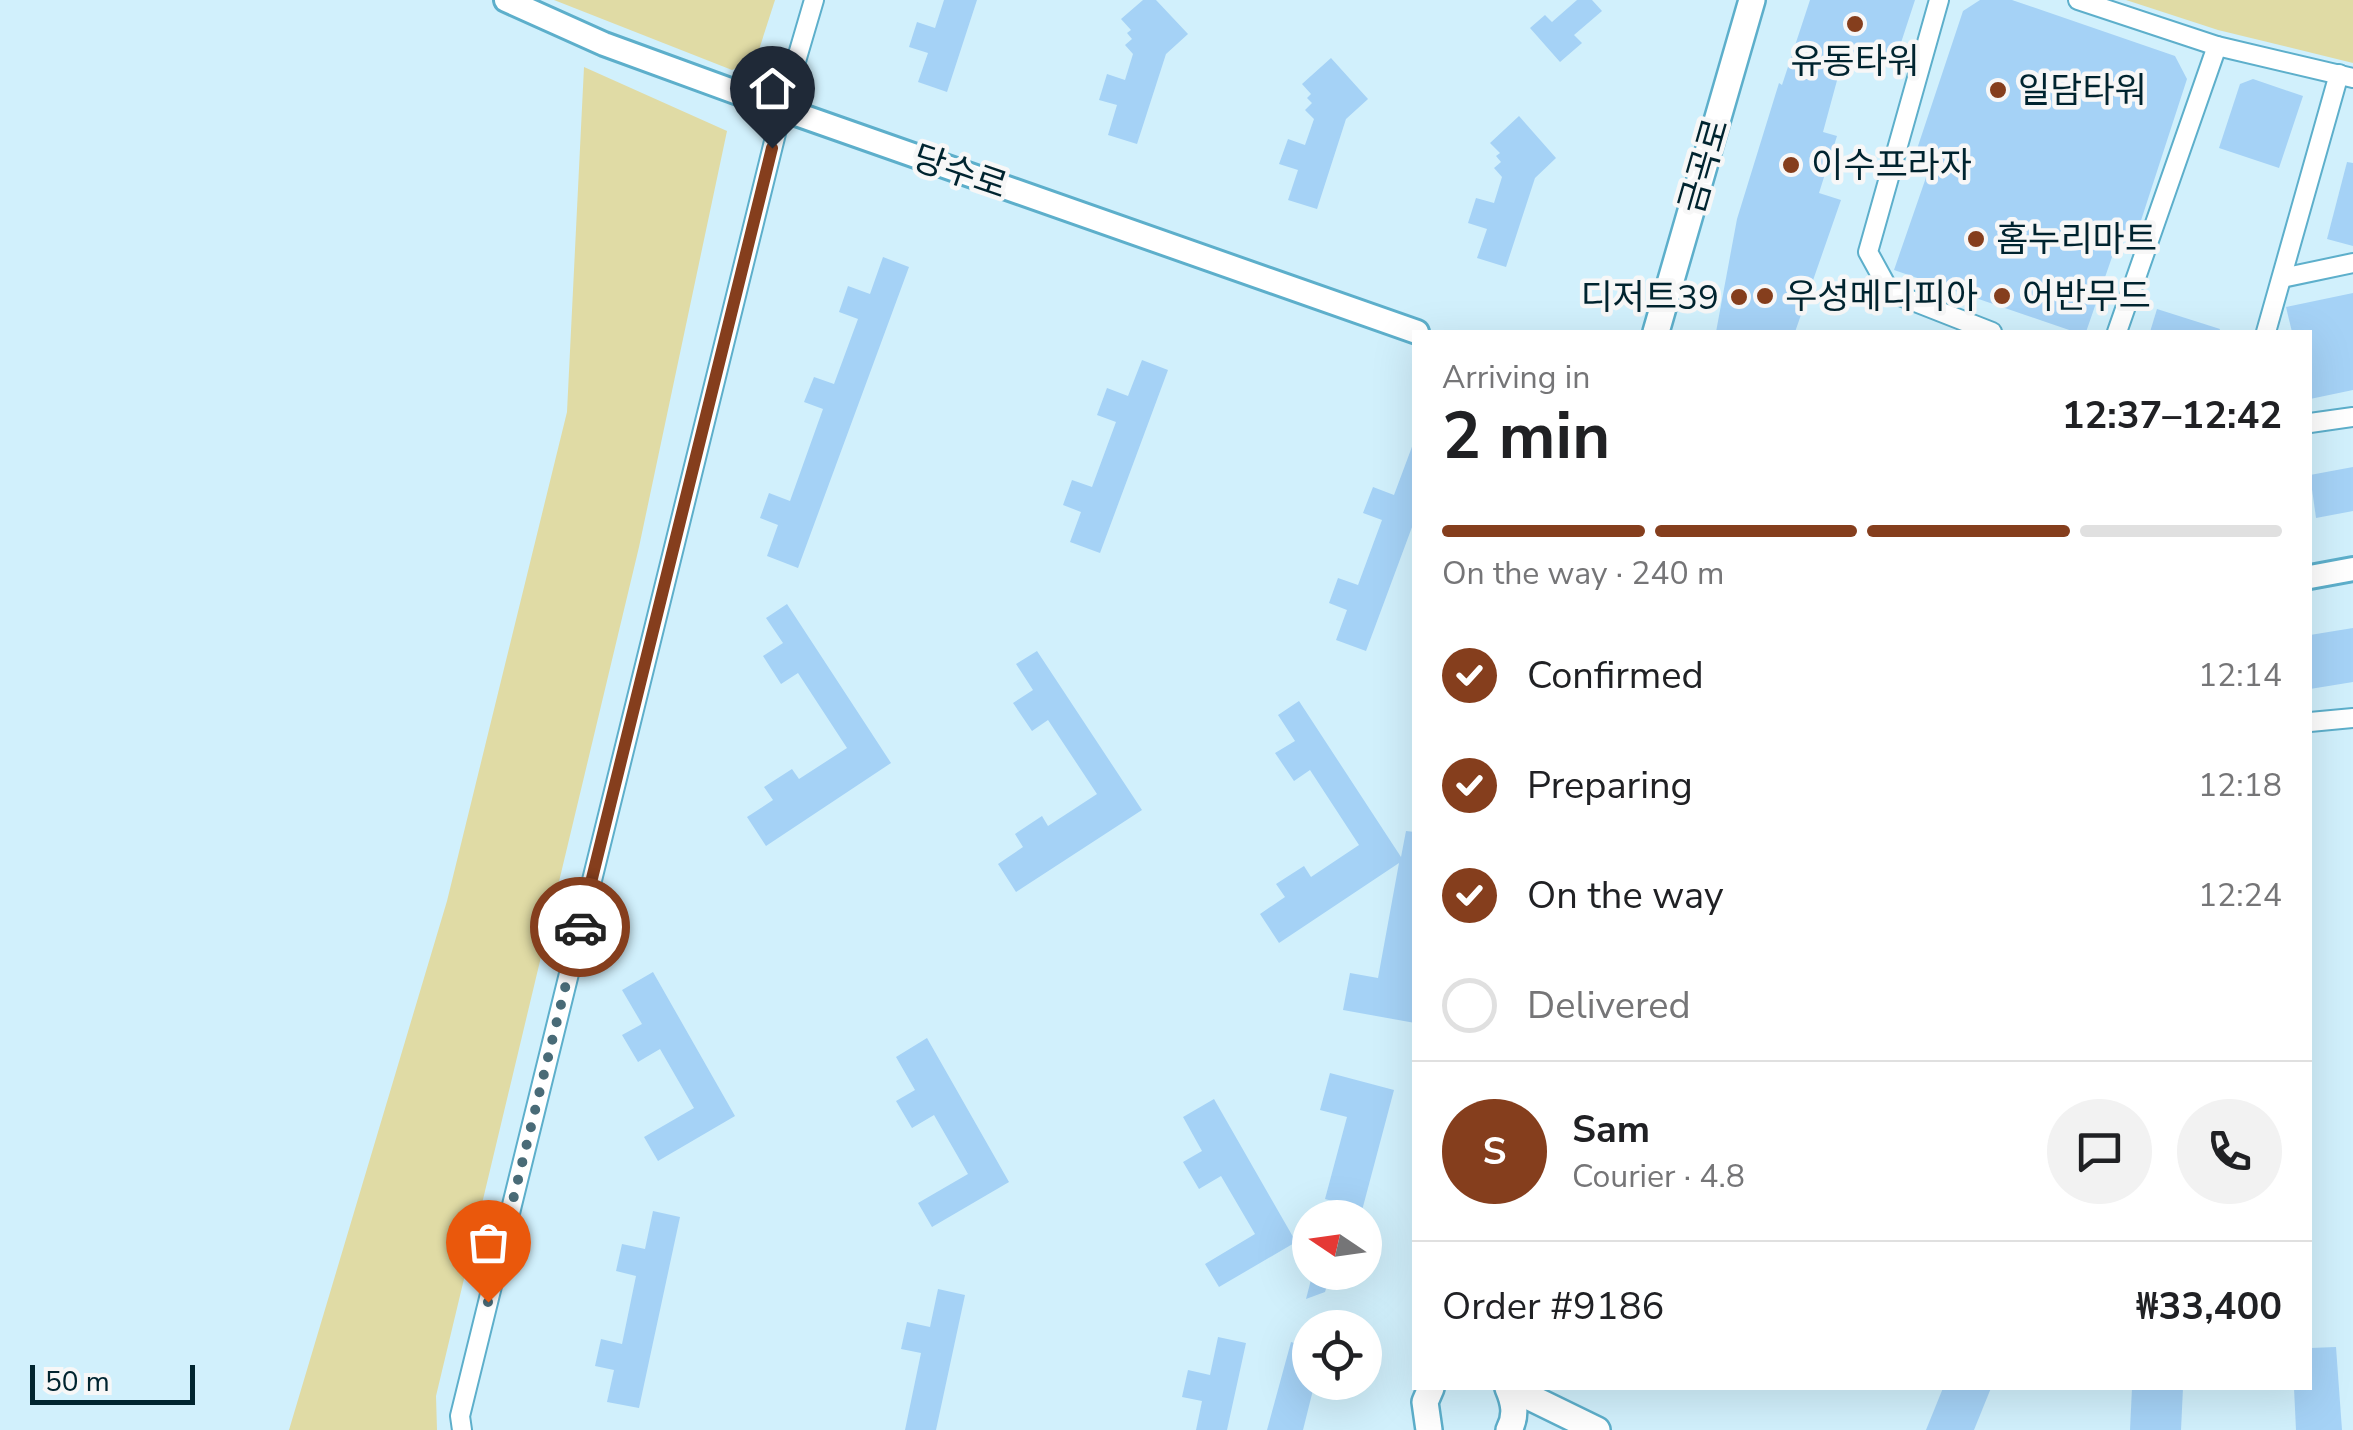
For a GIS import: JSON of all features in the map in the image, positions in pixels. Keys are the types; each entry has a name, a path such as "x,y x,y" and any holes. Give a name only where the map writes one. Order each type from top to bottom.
{"main road":[{"name":"금곡로","path":"1657,330 1752,0"},
{"path":"1424,1426 1425,1402 1430,1390"},
{"path":"1510,1390 1514,1403 1510,1430"},
{"path":"1513,1390 1597,1430"}],"street":[{"name":"당수로","path":"506,0 604,44 782,109 1412,330"},
{"path":"462,1430 464,1397 782,109 814,0"},
{"path":"1939,0 1868,252 1890,292 1987,330"},
{"path":"2078,0 2217,46 2346,76 2267,330"},
{"path":"2118,330 2217,46"},
{"path":"2282,278 2353,263"},
{"path":"2312,423 2353,416"},
{"path":"2312,577 2353,569"},
{"path":"2312,722 2353,718"}],"shaded area":[{"path":"554,0 775,0 756,59 732,70"},
{"path":"2126,0 2353,0 2353,63 2218,30"},
{"path":"584,67 727,131 639,547 436,1396 437,1430 289,1430 447,901 567,412"}],"building":[{"path":"944,0 977,0 947,92 918,82 928,53 909,47 917,22 935,28"},
{"path":"1143,0 1156,0 1188,34 1166,54 1137,144 1108,135 1117,105 1099,100 1107,74 1125,80 1133,54 1125,45 1132,39 1127,33 1131,30 1121,19"},
{"path":"1577,0 1592,0 1602,11 1574,35 1582,43 1560,62 1530,28 1545,15 1552,22"},
{"path":"1810,0 1915,0 1896,58 1865,48 1859,67 1842,62 1823,132 1837,136 1819,193 1841,200 1796,330 1716,330 1737,219 1779,83 1782,85"},
{"path":"1980,0 2012,0 2175,56 2187,79 2135,239 2120,234 2087,330 2069,330 1894,270 1931,163 1914,158 1963,11"},
{"path":"1331,58 1368,99 1346,119 1317,209 1288,200 1298,170 1279,164 1288,139 1305,145 1314,119 1305,110 1312,103 1307,98 1311,94 1302,84"},
{"path":"2253,79 2303,96 2279,168 2219,148 2240,84"},
{"path":"1519,116 1556,158 1535,178 1506,267 1477,258 1487,229 1468,223 1476,198 1494,203 1502,177 1494,168 1501,162 1496,156 1500,153 1490,143"},
{"path":"2347,162 2353,163 2353,246 2327,239"},
{"path":"883,257 909,267 798,568 767,556 778,525 760,518 769,493 790,501 823,409 804,402 814,377 834,384 858,319 839,312 848,286 870,294"},
{"path":"2353,293 2353,390 2312,399 2312,330 2292,330 2286,307"},
{"path":"2157,309 2220,329 2220,330 2151,330"},
{"path":"1142,360 1168,370 1100,553 1070,542 1081,512 1063,505 1072,480 1092,487 1116,422 1097,415 1107,388 1128,396"},
{"path":"1412,447 1412,527 1366,651 1336,640 1347,610 1329,603 1338,578 1358,585 1382,520 1363,513 1373,487 1394,495"},
{"path":"2353,467 2353,511 2316,518 2312,475"},
{"path":"787,604 891,763 766,846 747,817 773,800 764,787 792,769 799,779 847,748 798,673 781,684 763,656 783,643 766,618"},
{"path":"2353,628 2353,682 2312,689 2312,635"},
{"path":"1037,651 1142,810 1016,892 998,864 1023,847 1015,834 1042,816 1048,826 1097,794 1048,720 1032,731 1013,703 1033,690 1016,664"},
{"path":"1299,701 1401,857 1406,831 1412,832 1412,1022 1343,1010 1350,973 1378,978 1399,863 1279,943 1260,914 1285,897 1276,884 1304,866 1311,877 1359,845 1310,770 1294,781 1275,753 1295,741 1278,715"},
{"path":"653,972 735,1116 658,1161 644,1137 694,1108 660,1049 638,1062 622,1035 642,1024 622,990"},
{"path":"927,1038 1009,1182 932,1227 918,1203 968,1174 934,1115 912,1128 896,1101 915,1090 896,1057"},
{"path":"1330,1073 1394,1090 1365,1200 1325,1199 1347,1117 1320,1110"},
{"path":"1214,1099 1292,1235 1292,1244 1219,1287 1205,1264 1255,1234 1221,1176 1199,1189 1183,1162 1202,1151 1183,1117"},
{"path":"653,1211 680,1217 639,1408 607,1402 614,1370 595,1366 601,1339 622,1344 636,1276 616,1271 622,1244 645,1249"},
{"path":"938,1289 965,1295 936,1430 905,1430 921,1353 901,1349 907,1322 930,1327"},
{"path":"1308,1290 1326,1290 1325,1292 1306,1299"},
{"path":"1218,1337 1246,1343 1227,1430 1196,1430 1202,1401 1182,1397 1188,1370 1210,1375"},
{"path":"1291,1342 1292,1400 1310,1400 1303,1430 1267,1430"},
{"path":"2336,1347 2342,1430 2296,1430 2294,1390 2312,1390 2312,1348"},
{"path":"1942,1390 1990,1390 1974,1430 1926,1430"},
{"path":"2132,1390 2183,1390 2181,1430 2130,1430"}],"way so far":[{"path":"488,1302 580,927"}],"place":[{"name":"유동타워","path":"1855,24"},
{"name":"일담타워","path":"1998,90"},
{"name":"이수프라자","path":"1791,165"},
{"name":"홈누리마트","path":"1976,239"},
{"name":"우성메디피아","path":"1765,296"},
{"name":"어반무드","path":"2002,296"},
{"name":"디저트39","path":"1739,297"}],"route":[{"path":"580,927 772,148"}]}
